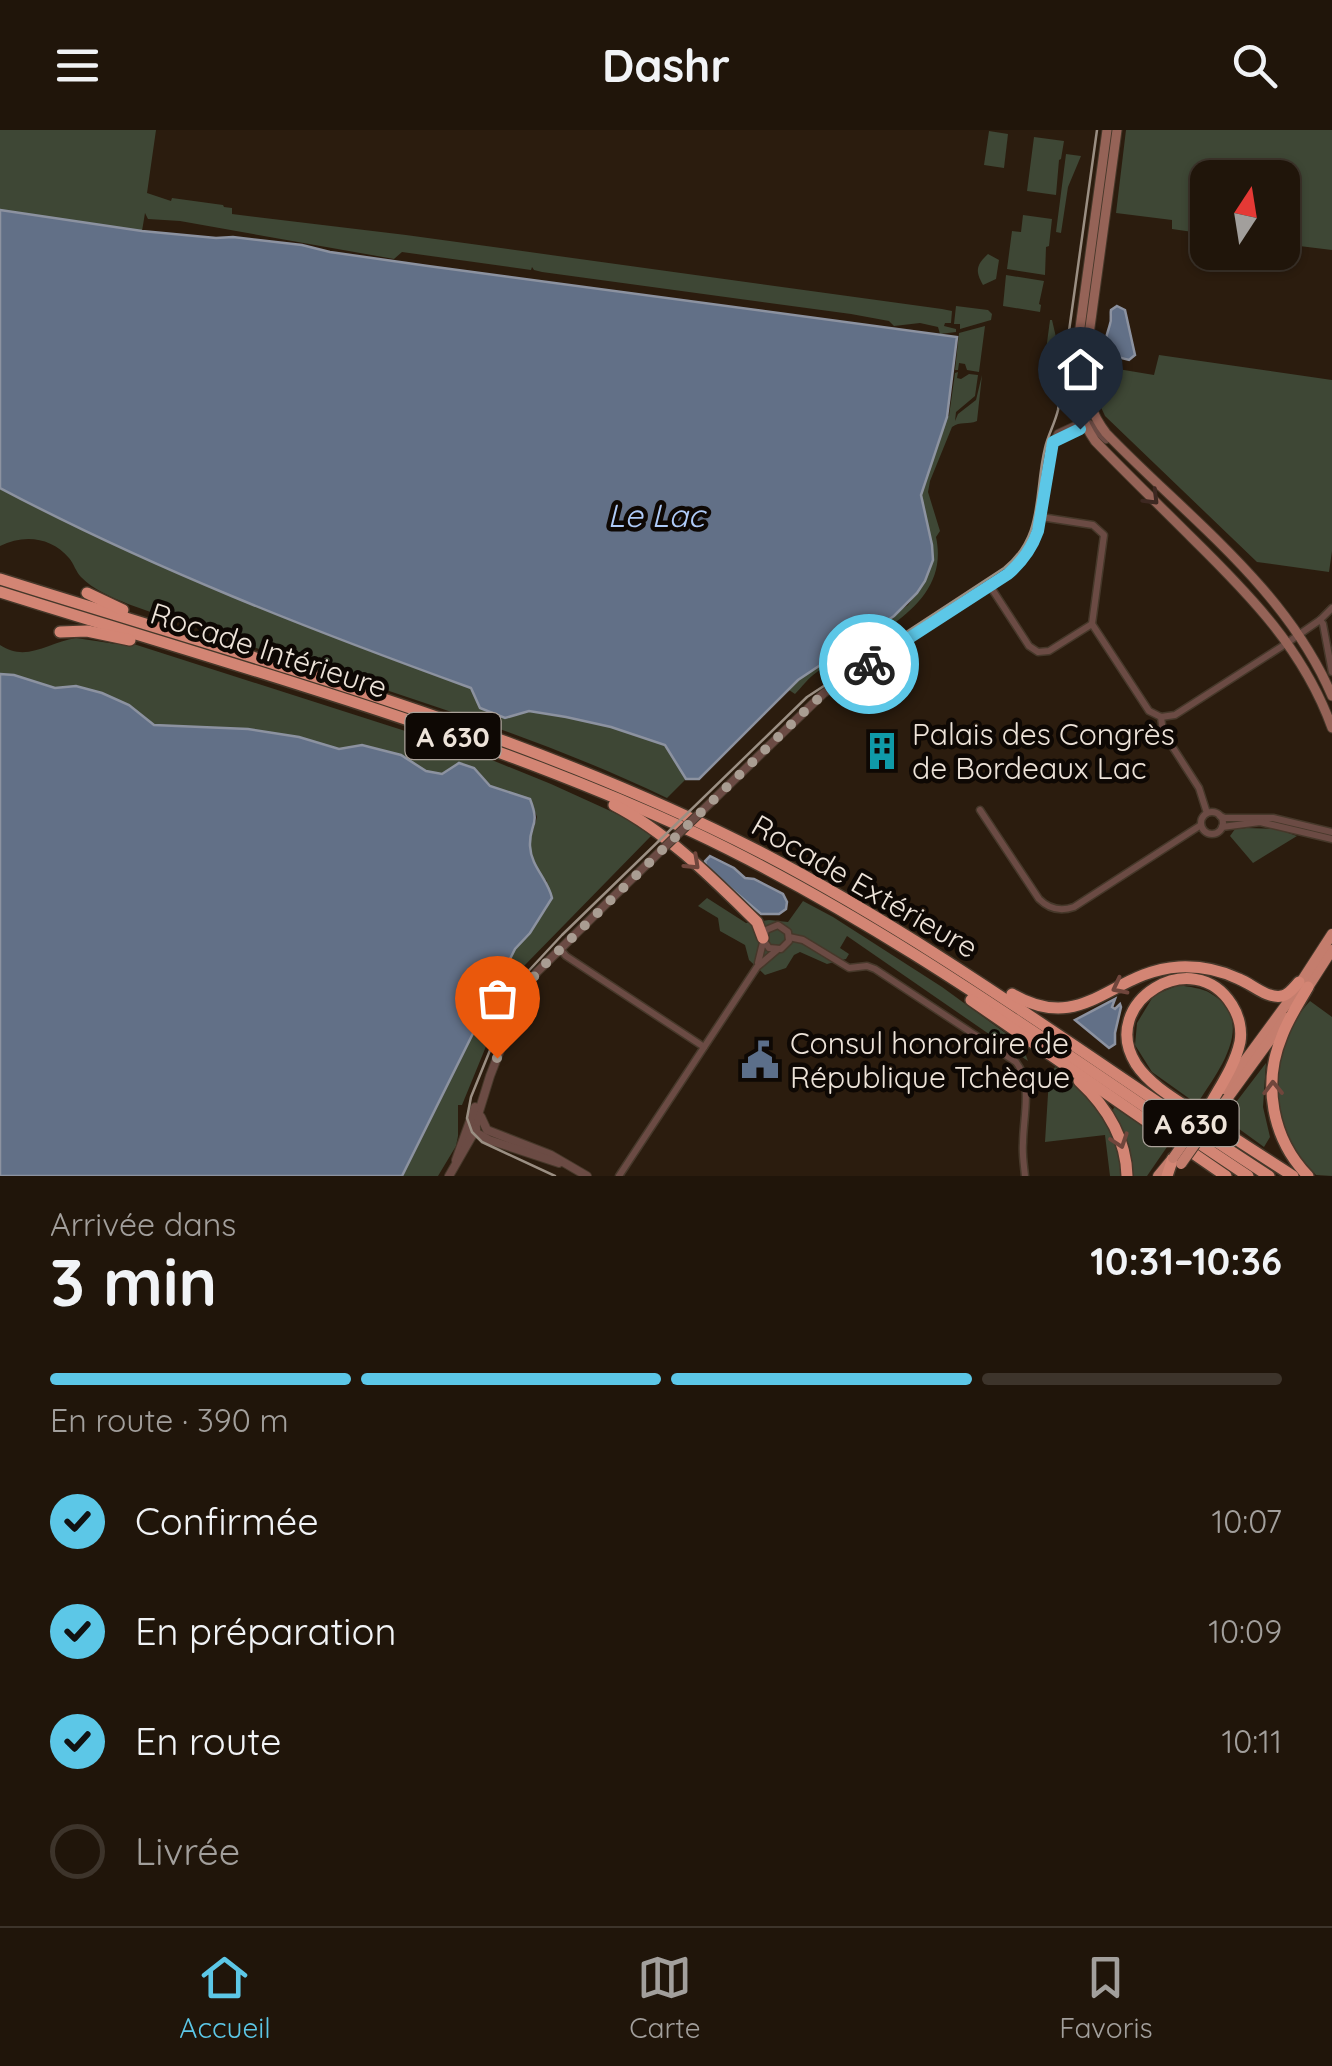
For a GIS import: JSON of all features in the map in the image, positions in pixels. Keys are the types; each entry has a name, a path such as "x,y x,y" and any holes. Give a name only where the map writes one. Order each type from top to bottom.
{"highway":[{"name":"Rocade Extérieure","path":"0,579 466,728 598,778 757,851 988,987 1270,1176"},
{"name":"Rocade Intérieure","path":"0,592 487,748 692,832 887,930 1248,1176"},
{"path":"87,593 153,626"},
{"path":"60,632 104,634 205,656"},
{"path":"487,748 612,804 646,824 757,922 763,940"},
{"path":"887,930 961,964 1025,1002 1044,1008 1076,1008 1128,981 1174,967 1212,969 1281,996 1317,975 1332,958"},
{"path":"887,930 1094,1094 1118,1132 1127,1176"},
{"path":"1308,1176 1285,1146 1279,1130 1272,1076 1281,1038 1304,984 1332,934"},
{"path":"1317,975 1332,950"},
{"path":"1214,1107 1240,1044 1236,1013 1224,994 1207,983 1186,978 1165,982 1147,992 1130,1020 1128,1040 1134,1061 1156,1085 1293,1176"},
{"path":"1158,1176 1174,1170 1234,1075 1304,984"},
{"path":"1005,1023 1226,1176"}],"main road":[{"path":"1107,130 1074,373 1078,404 1090,424 1139,466 1264,590 1298,634 1332,696"},
{"path":"1116,130 1084,371 1095,441 1258,604 1287,642 1332,728"}],"street":[{"path":"449,1176 481,1117 497,1058 523,991 537,972 824,693 1008,574 1026,556 1037,536 1053,442 1058,434 1090,424"},
{"path":"1041,516 1094,524 1104,534 1092,624 1149,711 1162,717 1176,716 1320,620 1332,608"},
{"path":"990,586 1029,646 1038,652 1049,651 1092,624"},
{"path":"1320,620 1332,672"},
{"path":"1162,717 1164,732 1199,788 1208,813"},
{"path":"980,810 1039,899 1059,910 1074,907 1201,826"},
{"path":"1214,812 1225,818 1274,818 1332,836 1260,822 1222,827 1211,834 1201,826 1201,819 1214,812"},
{"path":"1220,816 1222,827"},
{"path":"619,1176 757,967 784,947 789,937 786,929 778,925 766,930 757,967"},
{"path":"789,937 803,940 850,968 875,968 1016,1062 1026,1090 1022,1148 1025,1174"},
{"path":"763,940 769,948 777,950"},
{"path":"560,949 704,1046"},
{"path":"471,1133 486,1076 497,1058"},
{"path":"481,1117 486,1130 587,1176"},
{"path":"471,1133 524,1145"},
{"path":"471,1133 561,1163"}],"green space":[{"path":"0,130 156,130 147,193 171,201 172,198 223,205 232,208 232,214 942,309 952,311 951,323 944,326 956,332 940,334 938,327 920,323 894,326 889,321 851,314 542,272 532,267 531,270 402,252 394,259 180,221 148,219 145,213 142,231 0,210"},
{"path":"1126,130 1332,130 1332,250 1300,246 1300,160 1190,160 1190,232 1172,229 1172,220 1116,213"},
{"path":"989,131 1008,134 1004,168 984,165"},
{"path":"1034,137 1064,141 1056,195 1027,191"},
{"path":"1066,154 1081,156 1068,187 1061,233 1056,232"},
{"path":"1023,215 1052,219 1045,275 1007,269 1012,231 1021,232"},
{"path":"988,254 999,260 996,279 983,285 978,268"},
{"path":"1006,275 1044,281 1040,312 1003,306"},
{"path":"956,306 988,310 991,320 960,329 960,324 954,324"},
{"path":"1050,320 1059,350 1057,375 1043,373"},
{"path":"985,326 979,372 967,370 965,364 959,363 955,370 959,333"},
{"path":"1159,355 1332,380 1329,572 1257,562 1105,416 1095,394 1094,365 1154,375"},
{"path":"958,372 957,378 961,379 969,374 978,375 975,396 956,412 955,421 976,400 982,375 977,421 952,427 930,481 928,492 940,531 931,584 900,619 817,672 795,694 789,690 798,680 908,605 925,581 933,560 921,495 949,416"},
{"path":"0,488 115,545 232,596 471,688 480,708 505,717 529,711 566,717 665,745 686,779 667,798 536,742 122,602 86,581 62,551 46,542 28,539 0,546"},
{"path":"76,638 116,644 118,639 477,754 628,819 651,836 524,966 505,1000 462,1105 458,1105 456,1146 438,1176 402,1176 515,948 547,908 547,881 537,873 529,845 537,817 530,799 490,786 478,771 457,764 442,774 426,771 401,755 362,745 340,749 299,737 248,729 154,725 129,705 76,686 55,688 0,674 0,645 29,652"},
{"path":"1235,829 1277,829 1297,836 1253,863 1230,836"},
{"path":"707,898 746,923 788,922 803,901 942,987 1022,1045 1028,1061 847,936 840,948 849,954 846,959 827,964 800,952 786,968 765,975 749,960 745,945 720,931 718,918 698,906"},
{"path":"1179,985 1210,993 1224,1005 1231,1018 1233,1032 1223,1063 1197,1104 1152,1072 1135,1045 1137,1023 1154,995"},
{"path":"1310,1001 1332,1017 1332,1176 1316,1175 1294,1151 1281,1113 1278,1082 1282,1053 1292,1026"},
{"path":"1266,1063 1263,1107 1270,1137 1264,1147 1224,1118"},
{"path":"1055,1067 1081,1089 1101,1114 1115,1143 1121,1176 1110,1176 1105,1135 1045,1142 1049,1078"},
{"path":"1114,1107 1169,1144 1147,1176 1131,1176 1129,1145 1112,1113"}],"water":[{"name":"Le Lac","path":"0,210 142,231 302,245 428,266 957,337 947,417 921,495 933,560 925,581 894,616 798,680 699,779 686,779 665,745 611,727 529,711 505,718 480,708 471,688 232,596 115,545 0,488"},
{"path":"1117,306 1125,310 1135,355 1129,360 1109,355 1106,347 1111,310"},
{"path":"0,674 55,688 76,686 102,693 129,705 154,725 248,729 299,737 339,749 362,745 401,755 426,771 442,774 459,763 474,768 490,786 530,799 535,820 531,853 552,898 515,949 402,1176 0,1176"},
{"path":"710,856 745,878 783,894 786,909 779,914 761,914 707,868 705,861"},
{"path":"1115,999 1112,1007 1121,1007 1115,1044 1109,1048 1075,1020"}],"tram line":[{"path":"555,1176 482,1142 472,1132 467,1118 471,1097 521,979 807,697 1004,568 1026,542 1032,528 1045,448 1058,410 1097,130"}],"way so far":[{"path":"497,1058 523,991 537,972 812,704 869,664"}],"place":[{"name":"Palais des Congrès de Bordeaux Lac","path":"882,751"},
{"name":"Consul honoraire de République Tchèque","path":"760,1060"}],"route":[{"path":"869,664 1018,566 1038,531 1053,442 1080,429"}]}
